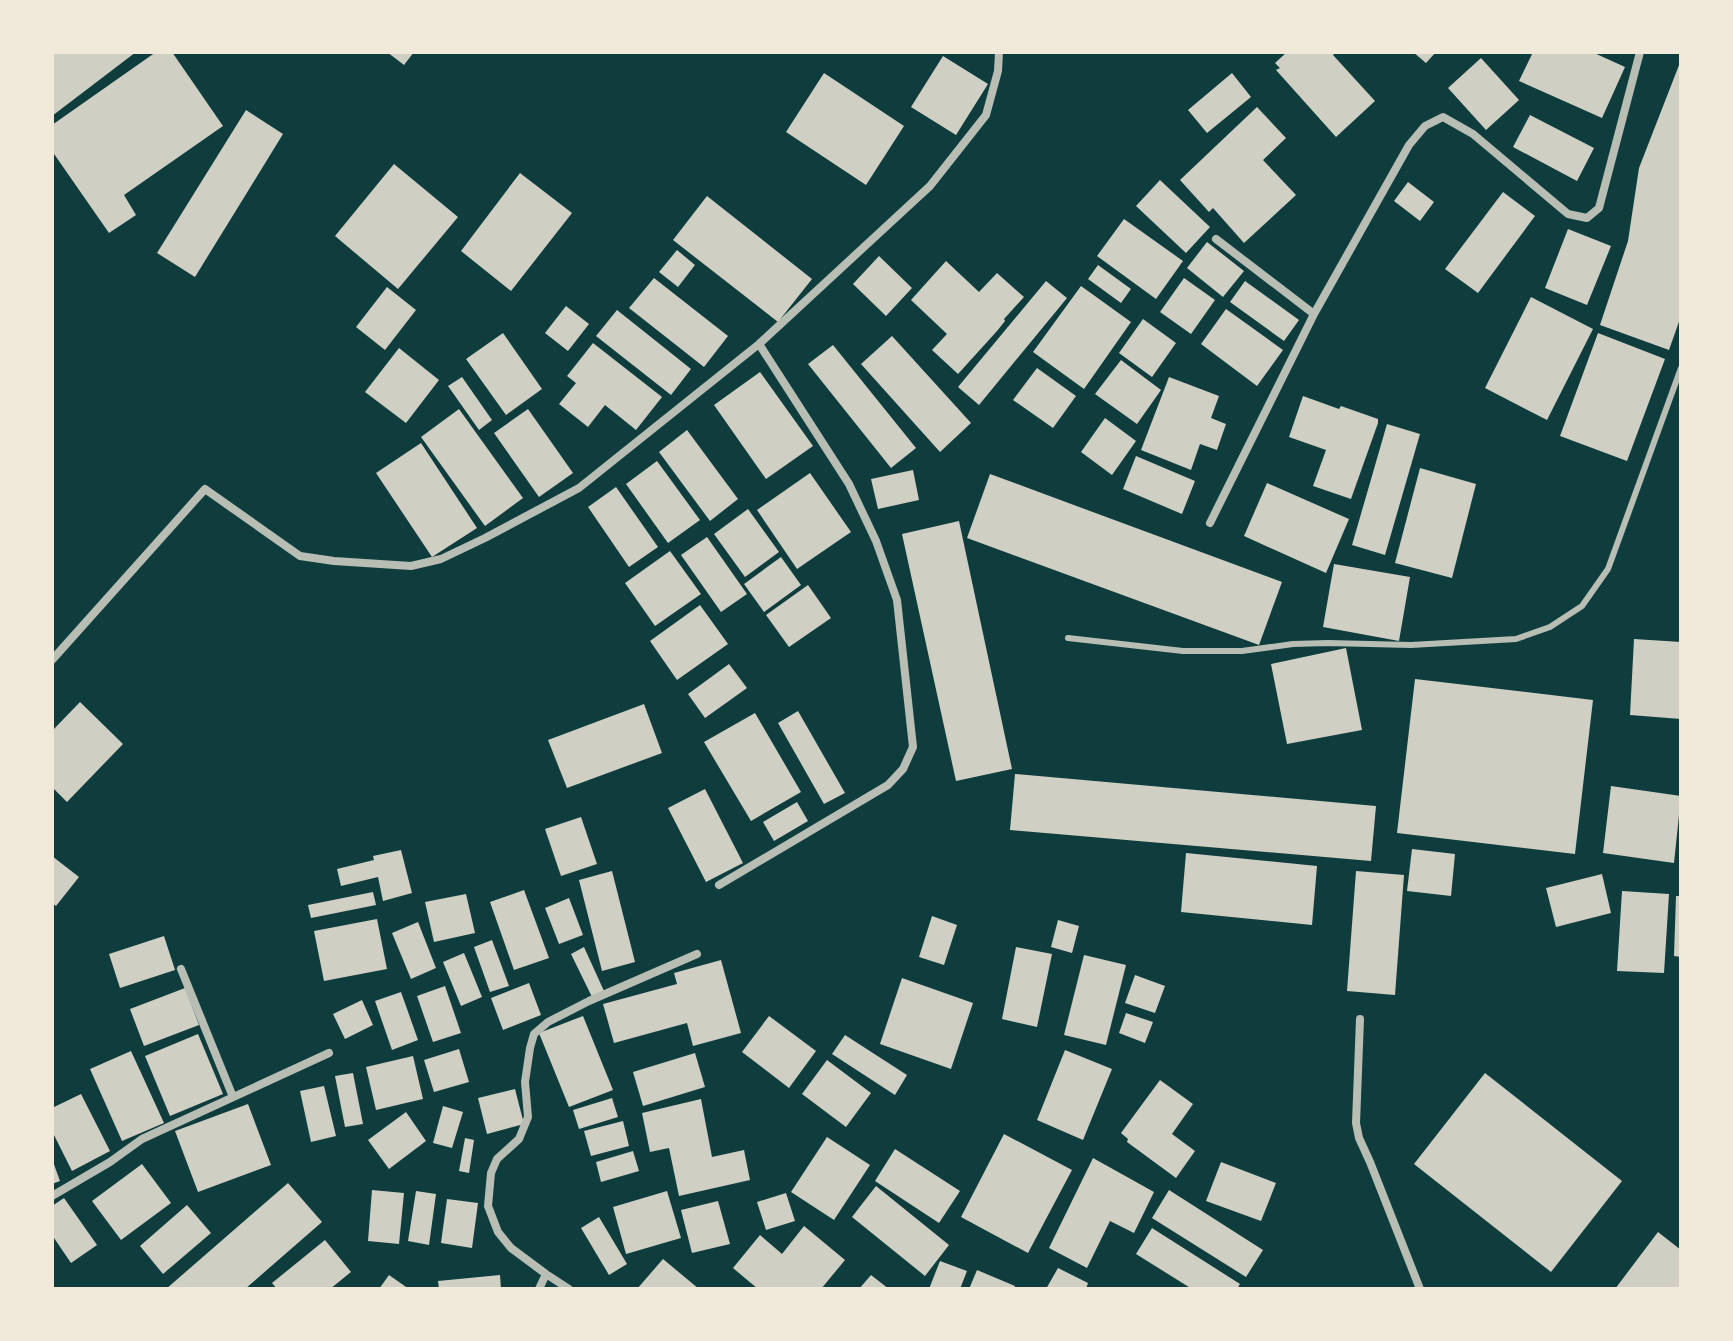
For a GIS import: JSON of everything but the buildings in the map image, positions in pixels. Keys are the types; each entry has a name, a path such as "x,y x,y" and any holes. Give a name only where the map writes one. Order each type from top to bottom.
{"street":[{"path":"52,660 205,489 300,556 411,566 441,559 579,488 759,344 930,186 986,115 998,71 999,52"},
{"path":"1210,523 1314,314 1409,145 1425,126 1443,117 1473,134 1568,214 1587,218 1599,208 1640,52"},
{"path":"1216,239 1314,314"},
{"path":"719,885 888,785 903,769 913,747 897,600 876,541 849,484 759,344"},
{"path":"569,1289 511,1248 498,1232 488,1206 491,1173 497,1159 519,1139 528,1117 525,1082 534,1034 548,1022 589,1001 697,954"},
{"path":"181,969 233,1097"},
{"path":"1360,1019 1356,1123 1359,1138 1420,1289"},
{"path":"52,1196 142,1139 329,1053"},
{"path":"539,1289 546,1274"}],"lane":[{"path":"1068,638 1183,651 1242,651 1293,644 1411,645 1516,639 1550,627 1582,606 1608,569 1681,368"}]}
